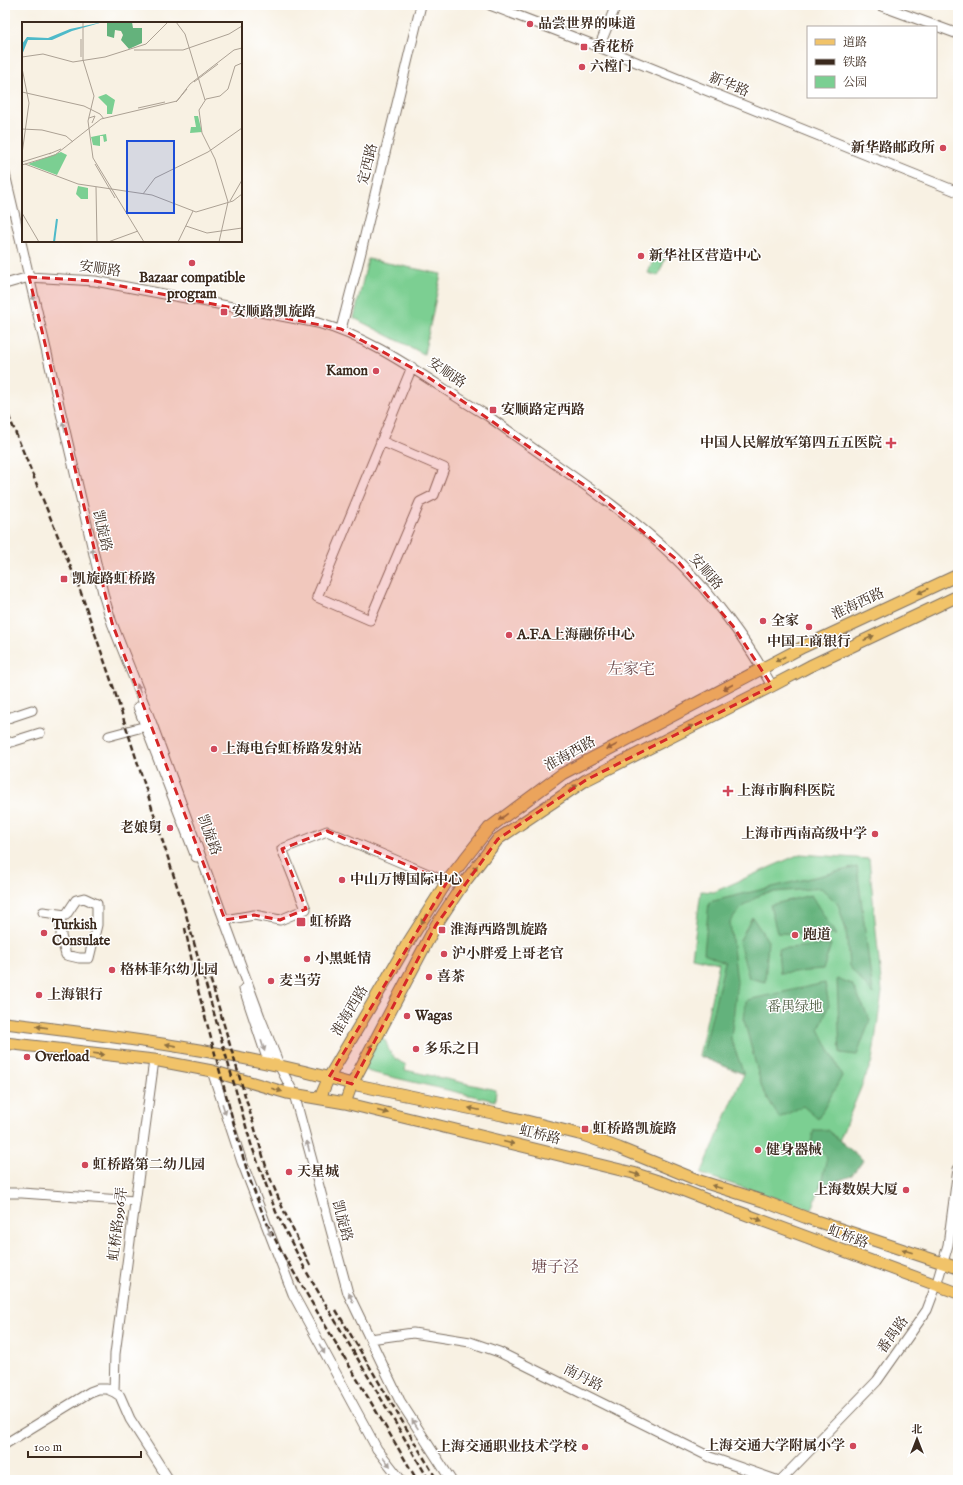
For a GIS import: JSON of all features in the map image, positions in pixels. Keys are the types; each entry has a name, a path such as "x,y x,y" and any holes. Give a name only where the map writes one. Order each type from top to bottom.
{"main road":[{"name":"淮海西路","path":"320,1098 329,1077 406,946 447,882 489,828 562,774 803,646 958,575"},
{"path":"345,1103 352,1084 436,925 461,887 498,839 586,780 810,666 958,596"},
{"name":"虹桥路","path":"5,1023 160,1043 269,1064 329,1077 352,1084 502,1114 583,1135 700,1181 958,1268"},
{"name":"虹桥路","path":"5,1043 154,1060 212,1071 294,1094 345,1103 633,1173 664,1183 958,1293"}],"street":[{"name":"定西路","path":"341,329 421,5"},
{"name":"新华路","path":"490,5 958,192"},
{"path":"599,48 616,5"},
{"path":"879,5 936,26"},
{"path":"937,26 958,34"},
{"name":"凯旋路","path":"5,174 104,597 112,624 239,976 269,1064"},
{"name":"安顺路","path":"5,284 29,277 96,281 318,323 341,329 380,349 412,367 470,406 488,416 598,494 649,535 676,559 704,590 733,626 772,686"},
{"path":"381,441 444,468 434,495 420,502 370,620 316,596 412,367"},
{"name":"凯旋路","path":"138,707 149,725 225,920 280,1067 294,1094 348,1293 400,1401 452,1480"},
{"path":"5,719 32,710"},
{"path":"109,736 149,725"},
{"path":"5,744 40,733"},
{"path":"225,920 254,915 280,920 306,909 282,849 327,831 447,882"},
{"path":"43,912 66,915 76,900 84,898 97,904 97,925 89,958 79,958 66,955 61,936 61,922 55,914"},
{"name":"虹桥路996弄","path":"114,1392 116,1354 154,1060"},
{"path":"212,1071 242,1162 293,1294 377,1449 401,1480"},
{"name":"番禺路","path":"781,1480 877,1381 927,1310 944,1263 948,1245 958,1169"},
{"path":"5,1193 135,1201"},
{"name":"南丹路","path":"370,1339 413,1333 470,1342 512,1358 710,1457 776,1480"},
{"path":"5,1444 90,1392 98,1389 107,1390 120,1396 130,1419 169,1480"}],"highlighted area":[{"path":"29,277 95,281 341,329 425,375 597,494 676,559 733,626 772,686 586,780 498,839 436,925 352,1084 329,1077 447,882 327,831 282,849 306,909 280,920 254,915 225,920 112,623"}],"green space":[{"path":"658,248 668,252 658,276 648,273"},
{"path":"368,259 441,274 424,354 354,318"},
{"name":"番禺绿地","path":"800,854 869,859 882,992 872,1061 812,1210 701,1174 744,1074 699,1056 719,963 692,957 701,891 714,892"},
{"path":"857,867 873,994 849,966 846,930 838,904 821,888 763,893 742,907 730,922 737,982 731,1039 744,1074 702,1057 725,962 704,953 709,902"},
{"path":"811,895 836,935 777,933 770,905"},
{"path":"752,917 768,941 765,982 749,978 739,942"},
{"path":"831,944 823,970 780,973 778,949"},
{"path":"837,979 852,984 870,1020 857,1055 840,1053"},
{"path":"825,983 829,1005 819,1029 842,1076 818,1119 803,1106 779,1118 762,1088 744,1020 746,1002 747,1000"},
{"path":"379,1036 384,1039 393,1056 406,1065 405,1070 496,1090 495,1101 366,1070 365,1063"},
{"path":"814,1130 827,1130 863,1160 851,1176 820,1187 827,1157 811,1142"}],"railway":[{"path":"5,407 80,590 113,686 185,911 251,1144 276,1212 306,1271 429,1480"},
{"path":"185,928 198,990 240,1147 250,1180 264,1217 280,1249 417,1480"},
{"path":"208,971 268,1173 283,1209 310,1265"},
{"path":"336,1310 437,1480"}],"place":[{"name":"品尝世界的味道","path":"530,24"},
{"name":"香花桥","path":"584,47"},
{"name":"六樘门","path":"582,67"},
{"name":"新华路邮政所","path":"943,148"},
{"name":"新华社区营造中心","path":"641,256"},
{"name":"Bazaar compatible program","path":"192,263"},
{"name":"安顺路凯旋路","path":"224,312"},
{"name":"Kamon","path":"376,371"},
{"name":"安顺路定西路","path":"493,410"},
{"name":"中国人民解放军第四五五医院","path":"891,443"},
{"name":"凯旋路虹桥路","path":"64,579"},
{"name":"全家","path":"763,621"},
{"name":"中国工商银行","path":"809,627"},
{"name":"A.F.A上海融侨中心","path":"509,635"},
{"name":"上海电台虹桥路发射站","path":"214,749"},
{"name":"上海市胸科医院","path":"728,791"},
{"name":"老娘舅","path":"170,828"},
{"name":"上海市西南高级中学","path":"875,834"},
{"name":"中山万博国际中心","path":"342,880"},
{"name":"虹桥路","path":"301,922"},
{"name":"淮海西路凯旋路","path":"442,930"},
{"name":"Turkish Consulate","path":"44,933"},
{"name":"跑道","path":"795,935"},
{"name":"沪小胖爱上哥老官","path":"444,954"},
{"name":"小黑蚝情","path":"307,959"},
{"name":"格林菲尔幼儿园","path":"112,970"},
{"name":"喜茶","path":"429,977"},
{"name":"麦当劳","path":"271,981"},
{"name":"上海银行","path":"39,995"},
{"name":"Wagas","path":"407,1016"},
{"name":"多乐之日","path":"416,1049"},
{"name":"Overload","path":"27,1057"},
{"name":"虹桥路凯旋路","path":"585,1129"},
{"name":"健身器械","path":"758,1150"},
{"name":"虹桥路第二幼儿园","path":"85,1165"},
{"name":"天星城","path":"289,1172"},
{"name":"上海数娱大厦","path":"906,1190"},
{"name":"上海交通大学附属小学","path":"853,1446"},
{"name":"上海交通职业技术学校","path":"585,1447"}],"district":[{"name":"左家宅","path":"631,670"},
{"name":"塘子泾","path":"555,1268"}]}
